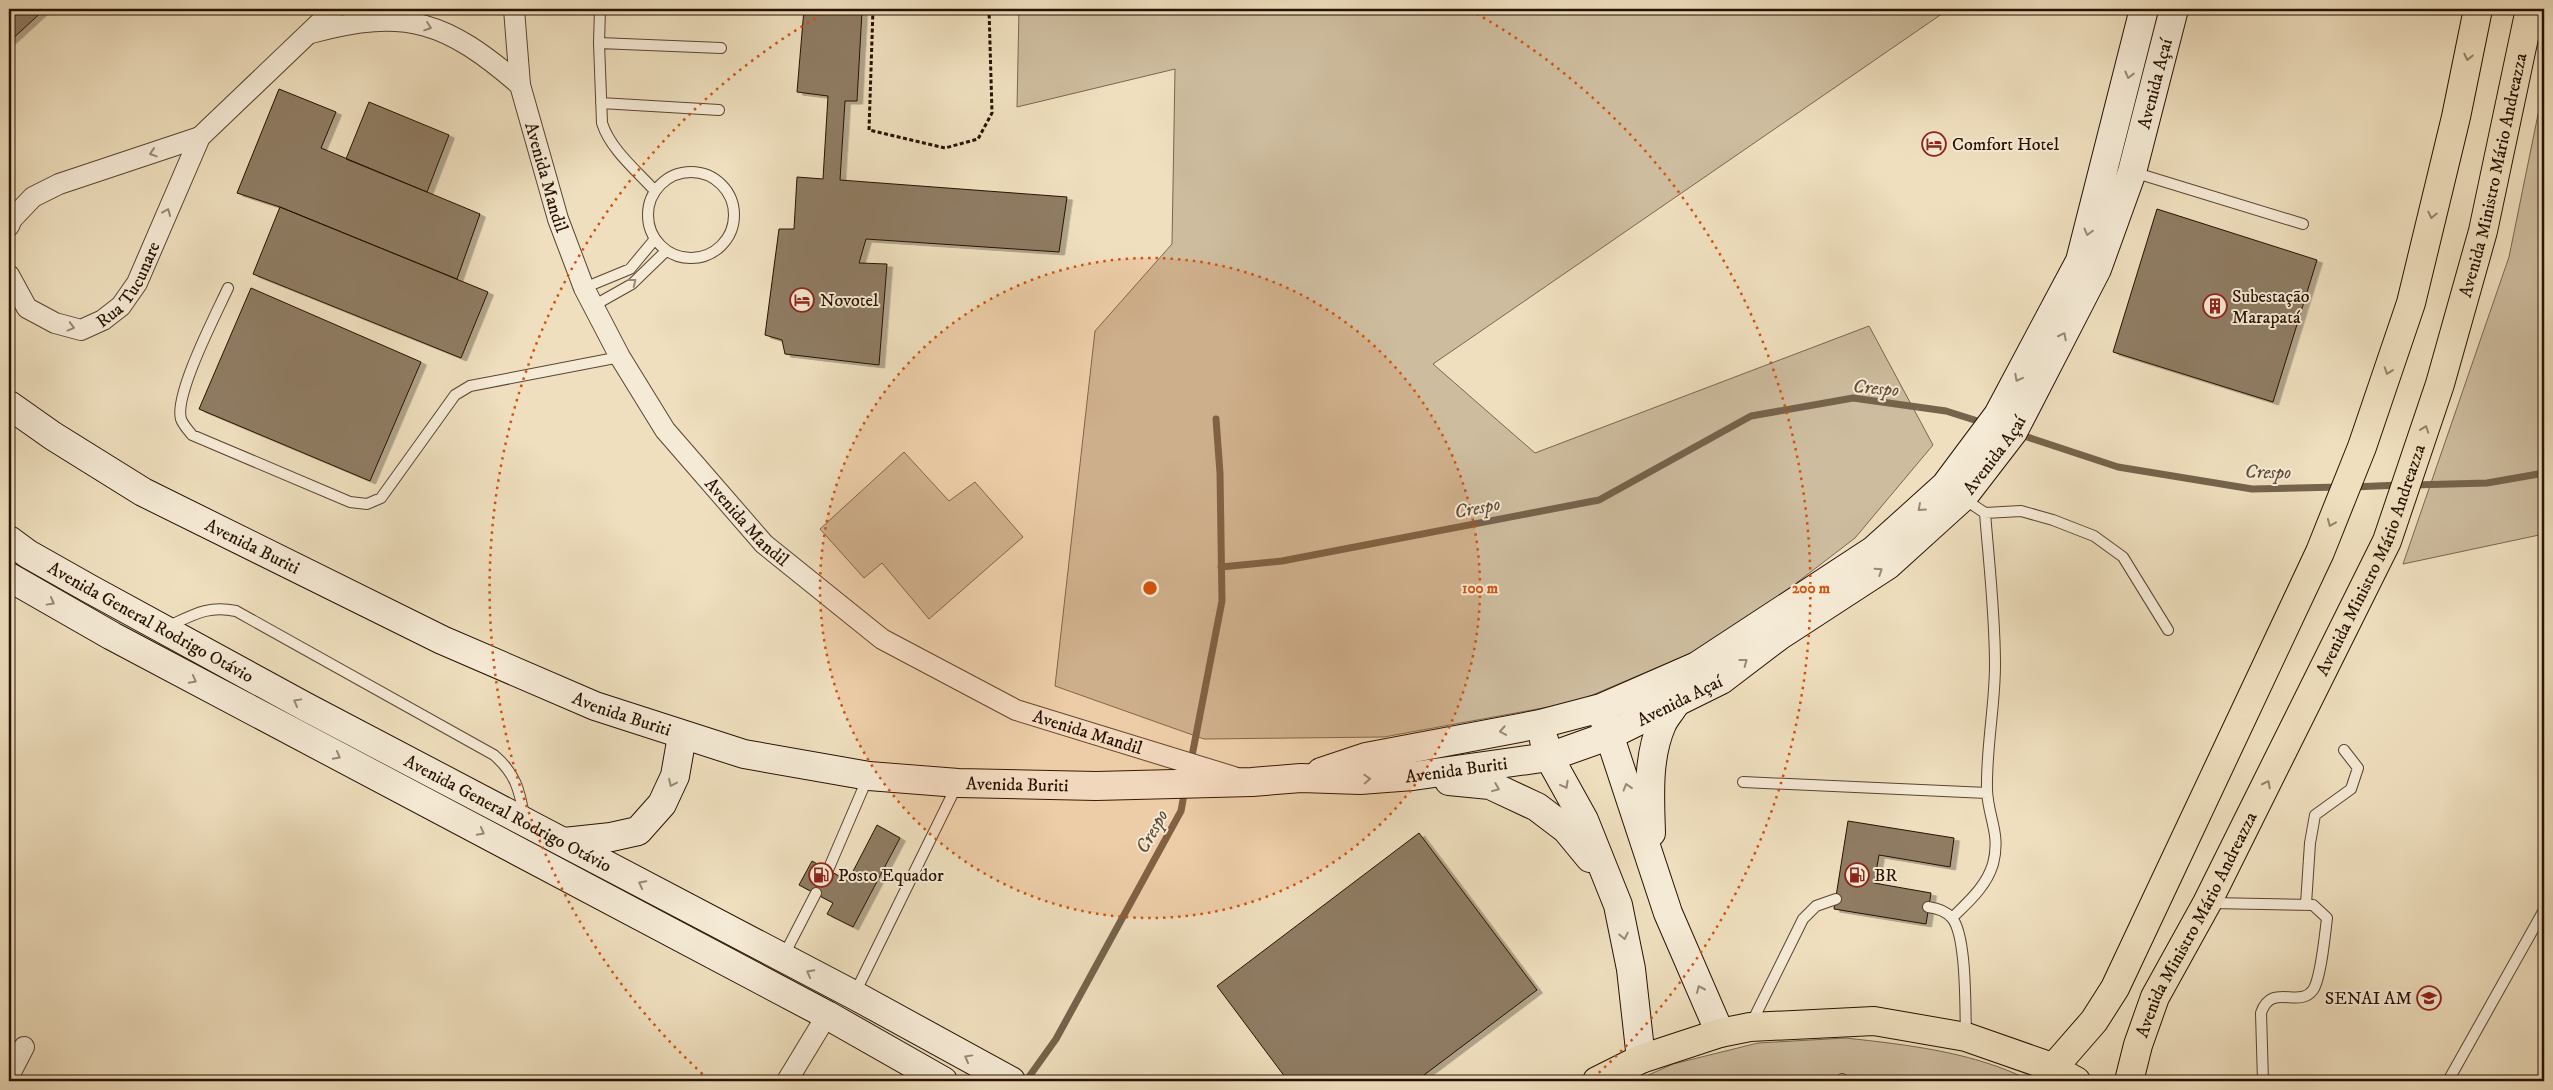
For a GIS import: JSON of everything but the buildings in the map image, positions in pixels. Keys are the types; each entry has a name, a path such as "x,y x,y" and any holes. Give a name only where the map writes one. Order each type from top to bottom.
{"main road":[{"name":"Avenida Açaí","path":"1608,736 1721,680 1778,636 1888,565 2018,423 2097,269 2132,172 2174,9"},
{"path":"1598,1081 1641,1059 1720,1033 1750,1028 1874,1021 1966,1036 2064,1075 2115,988 2320,552 2359,456 2411,303 2456,117 2478,9"},
{"name":"Avenida Ministro Mário Andreazza","path":"2129,1081 2138,1045 2155,997 2207,903 2387,541 2440,384 2483,231 2530,11"},
{"name":"Avenida Açaí","path":"1601,708 1706,661 1874,550 1954,492 1998,415 2080,261 2141,15"},
{"name":"Avenida Buriti","path":"9,405 53,436 143,492 442,640 595,706 682,736 744,754 869,776 958,783 1096,786 1252,782 1301,778 1360,780 1413,776 1549,757 1608,736"},
{"name":"Avenida General Rodrigo Otávio","path":"9,540 28,554 164,629 1011,1081"},
{"name":"Avenida General Rodrigo Otávio","path":"9,577 121,641 827,1015 943,1081"},
{"path":"1652,865 1650,779 1662,724 1675,704"},
{"path":"1601,708 1608,736 1624,776 1668,913 1720,1033"},
{"name":"Avenida Buriti","path":"1301,778 1366,757 1540,724 1601,708"},
{"path":"1540,724 1549,757 1584,820 1618,905 1631,969 1641,1059"},
{"path":"564,842 611,837 638,831 662,804 675,776 682,736"},
{"path":"1413,776 1490,786 1537,807 1566,828 1609,881"}],"street":[{"name":"Avenida Mandil","path":"514,9 520,85 558,219 584,288 620,357 665,430 764,544 882,639 1016,710 1252,782"},
{"name":"Rua Tucunare","path":"9,275 27,308 55,323 81,330 103,320 122,306 137,283 200,137 311,33 339,13 420,24 455,36 487,57 520,85"},
{"name":"Rua Tucunare","path":"9,226 12,219 33,197 59,184 200,137"},
{"path":"787,1081 827,1015"},
{"path":"9,1076 24,1047"}],"lane":[{"path":"600,9 598,43 602,123 605,132 655,191"},
{"path":"598,43 721,48"},
{"path":"601,103 719,110"},
{"path":"683,172 710,176 722,186 733,209 732,225 726,240 715,251 701,258 685,258 666,251 654,239 648,222 648,206 655,191 670,177 683,172"},
{"path":"2132,172 2303,224"},
{"path":"584,288 630,269 654,239"},
{"path":"593,306 632,284 666,251"},
{"path":"228,288 190,375 181,402 181,420 192,435 350,502 367,504 381,498 455,395 470,386 620,357"},
{"path":"1954,492 1985,513 2021,511 2053,520 2094,536 2123,557 2168,630"},
{"path":"1952,918 1980,891 1992,865 1997,836 1987,792 1987,758 1995,667 1985,513"},
{"path":"164,629 202,610 219,607 236,611 494,755 516,779 524,821"},
{"path":"2306,904 2310,843 2315,815 2351,790 2358,768 2344,750"},
{"path":"828,870 869,776"},
{"path":"1743,782 1987,792"},
{"path":"854,996 958,783"},
{"path":"782,958 816,894"},
{"path":"1750,1028 1803,919 1816,906 1836,899"},
{"path":"2207,903 2306,904 2314,905 2327,918 2313,989 2307,995 2278,997 2270,999 2264,1005 2261,1013 2263,1081"},
{"path":"1928,907 1938,908 1952,918 1961,942 1966,1036"},
{"path":"2448,1081 2544,910"}],"path":[{"path":"873,9 869,130 945,148 978,139 992,113 989,9"}],"shaded area":[{"path":"1019,9 1949,9 1433,364 1535,453 1869,326 1933,445 1855,538 1722,640 1576,702 1384,737 1204,739 1055,686 1095,331 1172,244 1175,69 1017,107"},
{"path":"2544,85 2544,534 2403,564 2509,257"},
{"path":"904,452 949,501 975,482 1023,537 929,619 882,563 864,578 820,529"},
{"path":"1846,1038 1917,1047 1964,1056 2009,1071 2031,1081 1635,1081 1673,1064 1758,1043"}],"waterway":[{"name":"Crespo","path":"1221,567 1282,561 1599,500 1751,416 1853,398 1946,411 1984,423"},
{"name":"Crespo","path":"1191,761 1222,601 1220,473 1216,419"},
{"name":"Crespo","path":"2018,434 2118,467 2252,489 2340,487"},
{"name":"Crespo","path":"2413,485 2487,483 2544,473"},
{"name":"Crespo","path":"2353,487 2400,485"},
{"name":"Crespo","path":"1026,1081 1056,1039 1181,811 1185,789"}],"place":[{"name":"Comfort Hotel","path":"1934,144"},
{"name":"Novotel","path":"802,300"},
{"name":"Subestação Marapatá","path":"2215,306"},
{"name":"Posto Equador","path":"821,875"},
{"name":"BR","path":"1857,875"},
{"name":"SENAI AM","path":"2429,998"}]}
